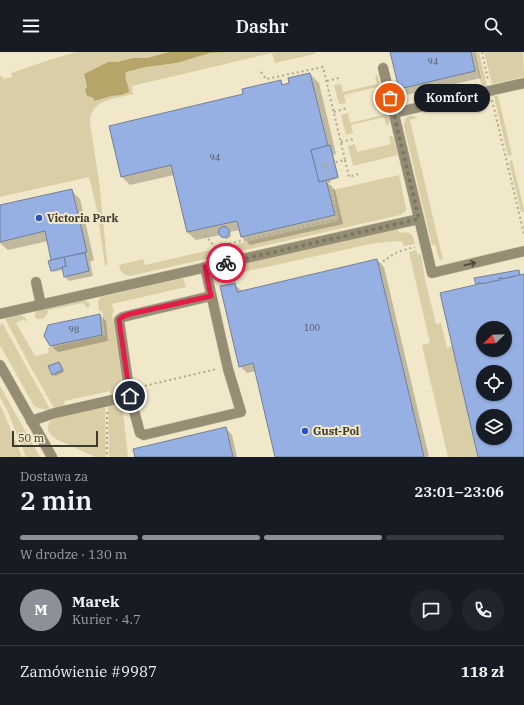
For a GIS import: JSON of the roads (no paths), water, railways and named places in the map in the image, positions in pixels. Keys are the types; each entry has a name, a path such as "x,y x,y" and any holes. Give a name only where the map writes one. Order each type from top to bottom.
{"street":[{"path":"383,68 432,273 524,251"},
{"path":"394,113 524,83"},
{"path":"0,314 419,219"},
{"path":"205,267 228,367 241,412 144,435 140,432 129,392 119,320 120,318 130,314 211,296"},
{"path":"36,282 41,305"},
{"path":"0,367 52,457"},
{"path":"31,421 55,413 107,401 129,392"}],"place":[{"name":"Komfort","path":"390,98"},
{"name":"Victoria Park","path":"39,218"},
{"name":"Gust-Pol","path":"305,431"}]}
